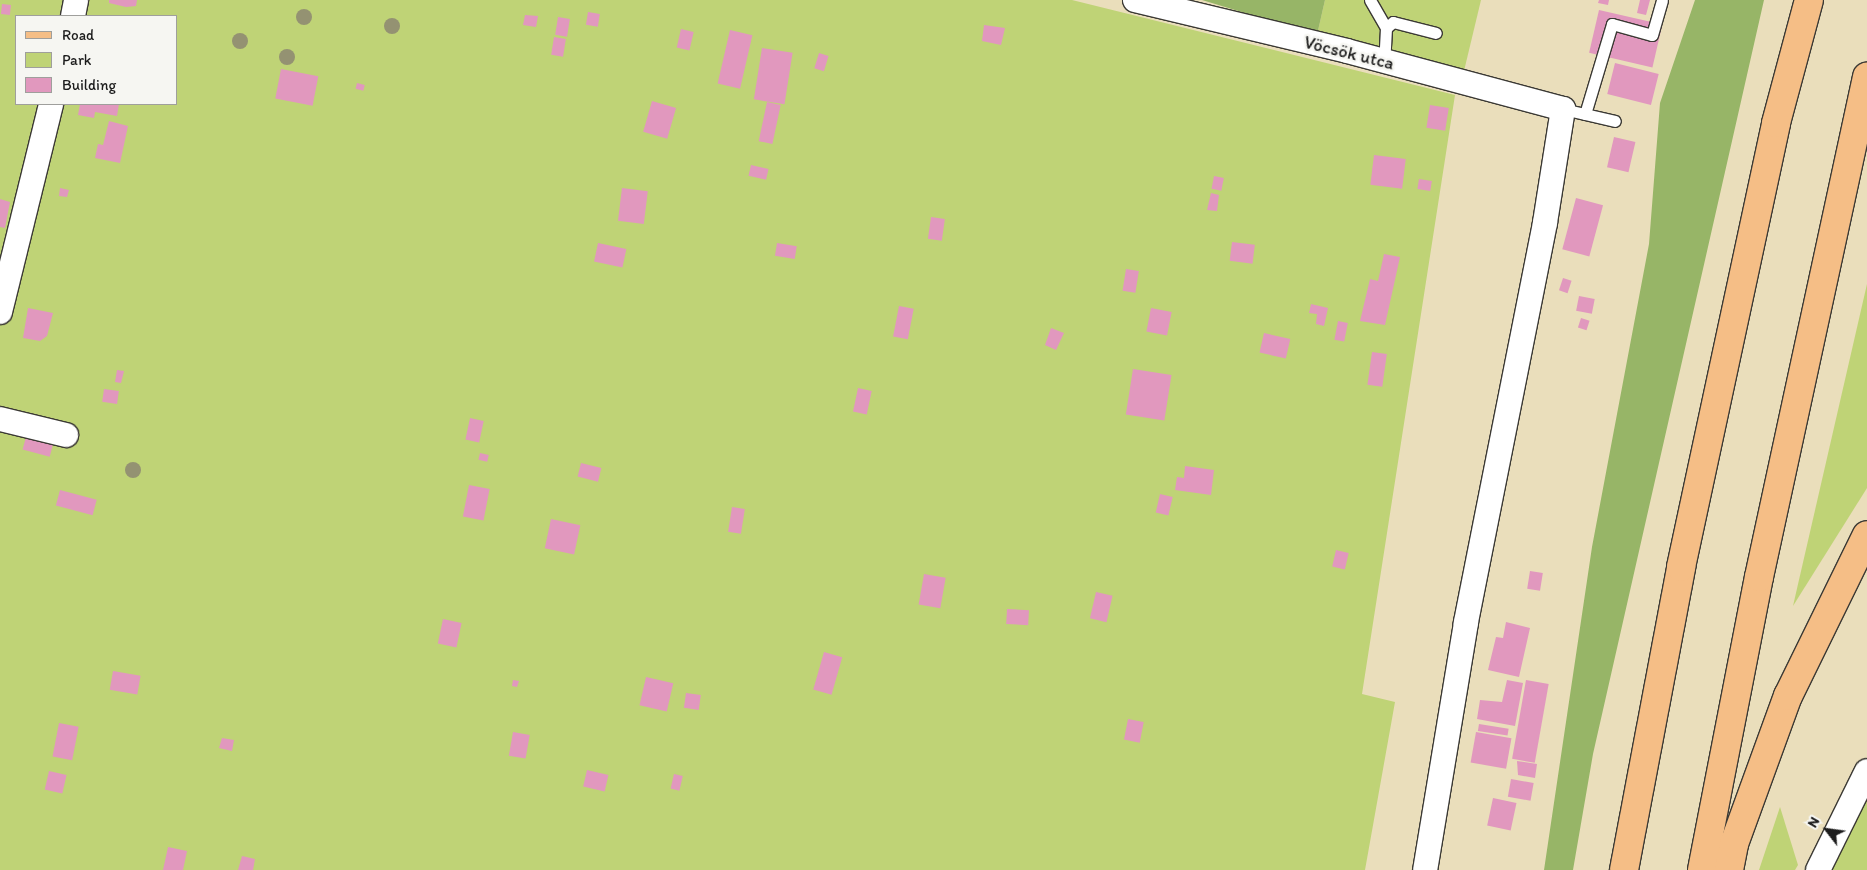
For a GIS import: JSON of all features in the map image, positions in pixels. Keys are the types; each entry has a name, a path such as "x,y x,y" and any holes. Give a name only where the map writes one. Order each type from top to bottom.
{"main road":[{"path":"1624,870 1681,566 1776,123 1809,0"},
{"path":"1702,870 1759,577 1867,77"},
{"path":"1729,870 1737,835 1788,696 1867,535"}],"street":[{"path":"72,15 76,0"},
{"name":"Vöcsök utca","path":"1135,0 1384,61 1574,111"},
{"path":"0,312 52,105"},
{"path":"1425,870 1466,623 1543,233 1574,111"},
{"path":"0,419 66,435"},
{"path":"1818,870 1867,771"}],"lane":[{"path":"1370,0 1386,28 1384,61"},
{"path":"1614,121 1574,111 1612,24 1652,35 1662,0"},
{"path":"1386,28 1394,22 1436,33"}],"green space":[{"path":"0,0 1072,0 1455,95 1362,694 1395,702 1365,870 0,870"},
{"path":"1202,0 1325,0 1317,35"},
{"path":"1325,0 1481,0 1464,71 1317,35"},
{"path":"1695,0 1764,0 1593,754 1573,870 1544,870 1592,547 1649,244 1660,103"},
{"path":"1867,284 1867,488 1793,606"},
{"path":"1867,776 1867,870 1821,870"},
{"path":"1780,807 1798,865 1795,870 1759,870"}],"building":[{"path":"109,0 137,0 136,6 126,7 109,3"},
{"path":"1599,0 1609,0 1608,5 1598,3"},
{"path":"1640,0 1650,0 1646,15 1637,13"},
{"path":"2,4 11,5 10,15 1,14"},
{"path":"1599,10 1662,25 1652,67 1589,53"},
{"path":"588,12 600,14 598,27 586,25"},
{"path":"525,15 538,16 536,27 523,25"},
{"path":"558,17 570,19 567,37 555,35"},
{"path":"984,25 1005,28 1001,45 982,41"},
{"path":"681,29 694,32 689,50 677,48"},
{"path":"730,30 752,35 740,89 718,84"},
{"path":"554,37 566,39 563,57 551,55"},
{"path":"762,48 793,53 784,104 754,99"},
{"path":"819,53 829,56 824,71 814,68"},
{"path":"1615,63 1659,74 1651,105 1607,94"},
{"path":"281,69 318,76 313,106 275,98"},
{"path":"357,83 365,85 363,91 356,89"},
{"path":"652,101 676,108 667,139 643,132"},
{"path":"767,102 781,105 772,144 759,141"},
{"path":"80,105 119,105 117,116 95,112 94,118 78,115"},
{"path":"1430,105 1449,108 1445,131 1426,128"},
{"path":"109,121 128,126 120,163 95,158 98,144 103,145"},
{"path":"1614,137 1635,142 1628,172 1607,167"},
{"path":"1374,155 1406,159 1402,189 1370,185"},
{"path":"751,165 769,169 766,180 749,176"},
{"path":"1214,176 1224,178 1221,191 1212,189"},
{"path":"1419,179 1432,181 1430,191 1417,189"},
{"path":"60,188 69,190 67,197 59,196"},
{"path":"622,188 648,191 644,224 618,221"},
{"path":"1211,193 1219,195 1217,211 1207,210"},
{"path":"1576,198 1603,205 1589,256 1562,249"},
{"path":"0,199 10,202 5,228 0,227"},
{"path":"931,217 945,219 942,241 928,239"},
{"path":"1232,242 1255,245 1253,264 1230,261"},
{"path":"598,243 626,249 622,268 594,262"},
{"path":"777,243 797,246 795,259 775,256"},
{"path":"1384,254 1400,257 1385,325 1360,321 1370,279 1378,281"},
{"path":"1126,269 1139,271 1135,293 1123,291"},
{"path":"1563,278 1572,281 1568,293 1559,290"},
{"path":"1579,296 1595,299 1592,314 1576,311"},
{"path":"1311,304 1328,308 1324,326 1316,324 1317,314 1309,313"},
{"path":"899,306 914,309 908,339 893,336"},
{"path":"28,308 53,313 47,336 40,341 23,338"},
{"path":"1151,308 1172,312 1167,336 1146,332"},
{"path":"1581,318 1590,321 1586,330 1578,328"},
{"path":"1338,321 1348,323 1344,342 1334,340"},
{"path":"1051,328 1064,333 1056,350 1045,345"},
{"path":"1264,333 1290,339 1286,359 1260,352"},
{"path":"1372,352 1387,354 1382,387 1367,385"},
{"path":"1133,369 1172,375 1164,421 1126,414"},
{"path":"117,370 124,371 121,383 115,382"},
{"path":"858,388 872,391 867,414 853,411"},
{"path":"104,389 119,391 117,404 102,402"},
{"path":"470,418 484,421 479,442 465,440"},
{"path":"26,437 53,444 50,457 23,450"},
{"path":"480,453 489,455 487,462 478,460"},
{"path":"581,463 601,468 598,482 578,477"},
{"path":"1185,466 1214,470 1211,495 1175,490 1177,477 1184,478"},
{"path":"469,485 490,489 484,520 463,516"},
{"path":"60,490 97,500 93,515 56,505"},
{"path":"1160,494 1173,497 1168,515 1156,513"},
{"path":"732,507 745,509 741,534 728,532"},
{"path":"551,519 580,525 574,555 545,548"},
{"path":"1336,550 1349,553 1345,569 1332,567"},
{"path":"1530,571 1543,573 1540,591 1527,589"},
{"path":"924,574 946,578 940,608 919,605"},
{"path":"1096,592 1113,596 1106,622 1090,618"},
{"path":"1007,609 1029,610 1028,625 1006,624"},
{"path":"443,619 462,623 456,647 438,643"},
{"path":"1506,622 1530,628 1519,677 1488,670 1496,637 1503,638"},
{"path":"824,652 842,657 832,695 813,689"},
{"path":"113,671 141,676 137,695 110,690"},
{"path":"646,677 673,683 667,712 639,705"},
{"path":"513,680 519,681 517,687 512,686"},
{"path":"1507,680 1523,683 1515,726 1477,719 1480,700 1502,702"},
{"path":"1526,680 1549,684 1535,763 1512,759"},
{"path":"686,693 701,695 699,710 684,708"},
{"path":"1128,719 1144,722 1140,743 1124,740"},
{"path":"59,723 79,727 72,760 53,756"},
{"path":"1479,724 1509,729 1508,736 1478,731"},
{"path":"513,732 530,735 526,759 509,756"},
{"path":"1476,732 1511,738 1506,769 1471,763"},
{"path":"222,738 234,740 232,751 219,748"},
{"path":"1517,761 1537,764 1535,778 1518,775"},
{"path":"587,770 608,775 605,792 583,787"},
{"path":"49,771 67,775 62,794 45,790"},
{"path":"674,774 683,776 679,791 671,789"},
{"path":"1511,779 1534,783 1531,801 1508,797"},
{"path":"1493,798 1516,803 1511,830 1487,825"},
{"path":"168,847 187,851 183,870 163,870"},
{"path":"242,856 255,859 253,870 238,870"}]}
